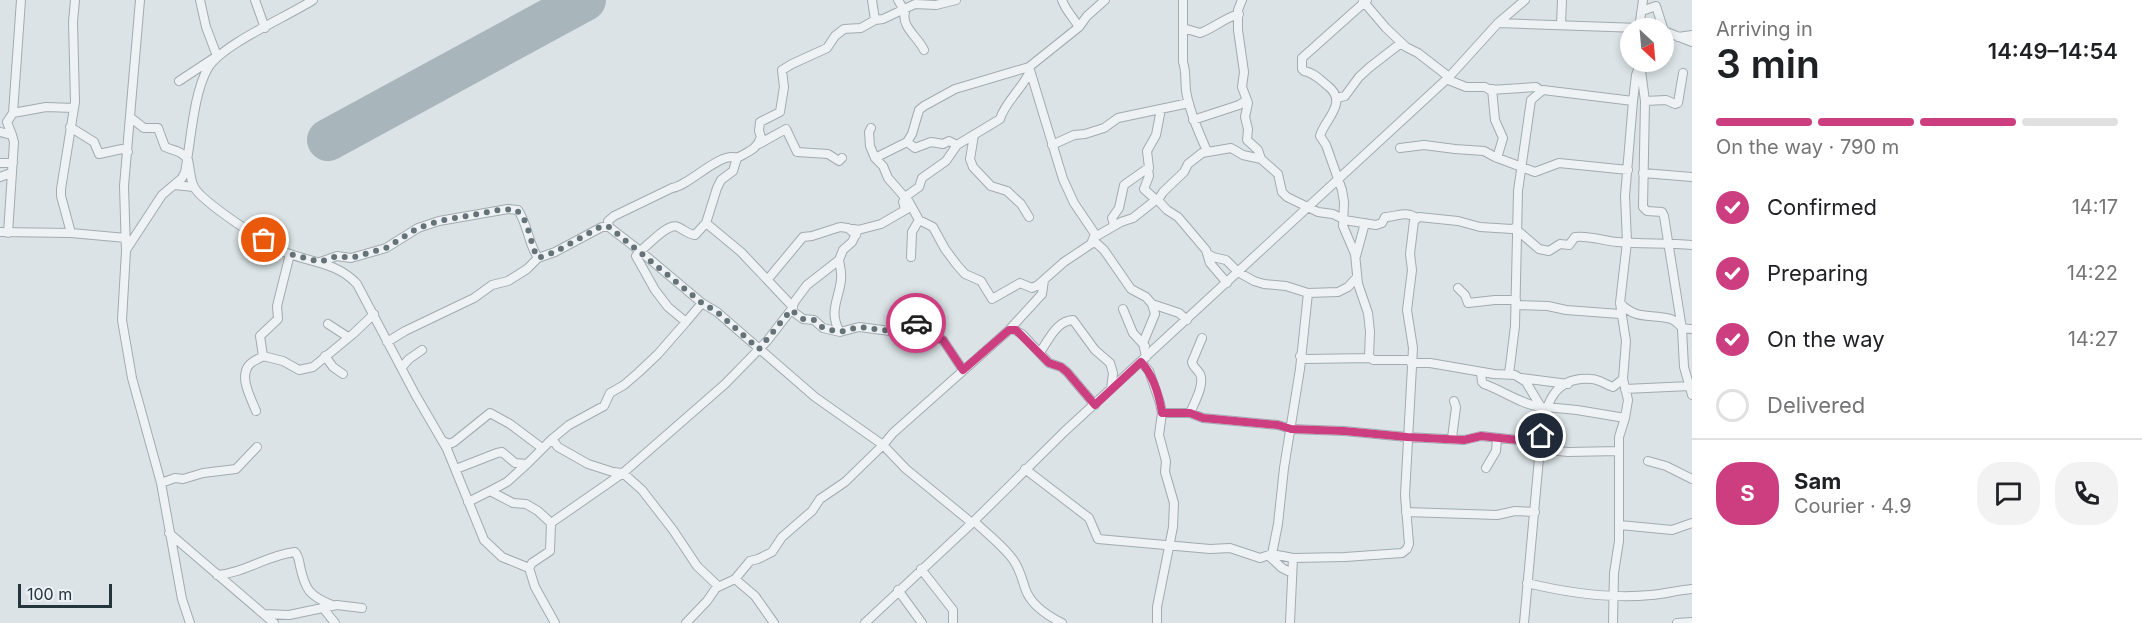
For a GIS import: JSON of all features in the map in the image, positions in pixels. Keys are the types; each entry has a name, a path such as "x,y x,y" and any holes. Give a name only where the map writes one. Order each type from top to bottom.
{"street":[{"path":"21,0 13,113 8,122 14,142 4,233 71,233 126,238"},
{"path":"71,233 61,189 76,86 73,22 75,0"},
{"path":"140,0 133,121 124,186 126,251 122,320 125,348 161,483 182,599 190,623"},
{"path":"200,0 206,27 217,56"},
{"path":"255,0 265,28"},
{"path":"179,81 313,0"},
{"path":"872,0 874,20"},
{"path":"898,0 905,12 903,18 905,22 912,34 920,40 924,50"},
{"path":"759,144 760,122 779,113 782,107 783,69 826,48 835,36 844,30 861,28 874,20 883,19 915,4 936,5 956,0"},
{"path":"1062,0 1071,18 1077,23"},
{"path":"1105,0 1029,69 1021,88 1002,112 1000,119 957,145 946,161 922,178 919,187 905,197 903,202 908,209 919,220 933,227 957,266 965,274 981,281 992,300 1020,284 1032,288 1094,239 1114,225 1133,218 1157,200 1198,155 1207,151 1210,153 1231,148 1262,159"},
{"path":"1183,0 1186,70 1184,81 1193,120 1207,151"},
{"path":"1242,0 1239,5 1239,36 1244,72 1242,87 1247,100 1245,117 1248,129 1247,140 1278,174 1282,192 1307,208 1365,223 1380,224 1385,217 1393,218 1404,214 1416,218 1458,221 1480,227 1516,230 1539,249 1549,251 1562,244 1569,245 1575,237 1580,236 1596,240 1642,244 1692,245"},
{"path":"865,623 973,522 1025,469 1447,78 1498,23 1525,0"},
{"path":"1561,24 1562,0"},
{"path":"1641,18 1643,0"},
{"path":"1371,358 1368,313 1358,284 1356,257 1343,226 1344,202 1330,154 1320,134 1326,128 1337,98 1334,90 1322,80 1302,69 1302,58 1365,1 1401,43 1447,78 1466,87 1492,89 1536,87 1541,91 1633,101"},
{"path":"1642,11 1656,6 1660,18"},
{"path":"1183,28 1200,33 1219,25 1228,17 1239,14"},
{"path":"1498,23 1620,28"},
{"path":"1678,37 1692,34"},
{"path":"1674,35 1692,42"},
{"path":"1337,98 1345,96 1359,77 1401,43"},
{"path":"126,251 162,195 185,172 201,84 207,69 217,56"},
{"path":"878,158 907,142 912,134 919,110 924,106 955,89 1029,69"},
{"path":"1029,69 1052,145 1074,203 1094,231 1094,239 1129,287 1146,297 1152,304 1155,314 1143,343 1143,360 1153,379 1162,413 1159,435 1166,461 1165,472 1174,503 1169,545 1156,607 1157,623"},
{"path":"1613,623 1613,597 1620,525 1619,437 1628,400 1623,379 1626,341 1620,303 1627,242 1625,196 1637,72"},
{"path":"1641,72 1645,101 1643,207 1647,211 1662,212 1682,329 1683,367 1692,395"},
{"path":"1645,101 1666,100 1678,103 1683,74"},
{"path":"1492,89 1495,120 1503,138 1497,158"},
{"path":"1509,374 1515,326 1516,230 1521,166 1531,100 1541,91"},
{"path":"1193,120 1239,105 1247,100"},
{"path":"1052,145 1074,135 1104,128 1118,118 1189,103"},
{"path":"13,113 46,107 74,108"},
{"path":"1155,129 1161,109"},
{"path":"1144,113 1155,129 1156,135 1147,151 1149,176 1144,189"},
{"path":"133,121 144,128 158,128 165,147 180,152 188,160 194,187 237,222 271,245 290,254 341,270 350,276 363,292 387,342 443,441 489,546 502,557 529,568 552,620"},
{"path":"70,127 94,142 99,154 122,149 128,152"},
{"path":"871,128 870,146 888,178 905,197"},
{"path":"387,342 430,318 474,298 492,285 508,281 527,269 538,258 555,252 672,188 681,186 692,177 729,157 737,158 786,129 797,152 828,154 839,161 842,158"},
{"path":"0,132 12,135"},
{"path":"974,135 970,159 973,167 991,186 1007,191 1022,204 1029,217"},
{"path":"907,142 915,148 933,142 943,144 949,141 957,145"},
{"path":"1400,148 1424,145 1484,151 1497,158 1538,172 1559,163 1628,170"},
{"path":"1501,145 1506,161"},
{"path":"686,322 668,307 655,290 636,256 668,227 677,226 693,235 706,223 717,188 722,180 733,171 737,158"},
{"path":"0,163 13,163"},
{"path":"1114,225 1112,218 1119,208 1122,189 1130,180 1149,168"},
{"path":"0,177 11,172"},
{"path":"1643,173 1692,177"},
{"path":"1130,180 1139,183 1167,210 1178,217 1208,254 1226,260 1238,272 1264,284 1286,286 1308,293 1338,292 1348,287 1358,277"},
{"path":"174,185 194,187"},
{"path":"320,262 337,256 351,258 386,248 418,228 439,221 510,209 518,210 538,258"},
{"path":"768,279 803,237 840,227 854,231 886,222 908,209"},
{"path":"62,233 66,216"},
{"path":"1025,469 1089,518 1097,539 1210,549 1230,548 1260,558 1270,555 1293,558 1402,553 1409,544 1406,512 1407,437 1413,348 1407,310 1412,270 1410,254 1416,218"},
{"path":"911,257 912,232 919,220"},
{"path":"706,223 741,252 803,319 814,320 823,328 840,332 859,327 898,332 909,321 913,321 927,335 943,340 963,370"},
{"path":"1356,257 1365,223"},
{"path":"606,225 702,303 717,312 815,397 883,445 906,469 973,522 1014,561 1020,571 1025,591 1035,604 1051,618 1062,623"},
{"path":"551,523 623,473 701,406 759,349 807,285 839,260 843,250 852,242 854,231"},
{"path":"263,356 260,336 278,319 277,306 290,254"},
{"path":"1208,254 1210,263 1221,273 1227,283"},
{"path":"839,260 842,278 834,312 835,325 840,332"},
{"path":"686,623 718,586 735,579 750,561 772,552 782,537 812,511 820,500 845,482 894,433 1009,330 1042,294 1044,280"},
{"path":"1458,288 1465,295 1468,303 1495,300 1566,310 1620,314"},
{"path":"1270,555 1278,524 1302,360 1308,293"},
{"path":"468,502 507,482 569,425 604,406 610,393 639,372 658,354 702,303"},
{"path":"1620,303 1632,314 1670,319 1682,329 1692,329"},
{"path":"1152,304 1179,313 1187,320"},
{"path":"1123,309 1133,333 1154,350"},
{"path":"256,411 247,390 245,372 248,366 263,356 283,361 299,370 313,367 374,314"},
{"path":"1040,352 1061,324 1073,320 1095,350 1110,363 1113,373 1112,389"},
{"path":"328,324 348,337"},
{"path":"1009,330 1016,330 1049,363 1067,372 1095,405"},
{"path":"1190,413 1201,380 1192,362 1202,338"},
{"path":"402,367 422,350"},
{"path":"325,356 343,374"},
{"path":"1302,360 1371,358 1413,360 1481,373 1509,374 1521,378 1568,384"},
{"path":"1683,367 1692,371"},
{"path":"1481,373 1484,384 1501,390 1529,406 1577,410 1625,418"},
{"path":"1521,378 1544,409"},
{"path":"1524,623 1544,409 1559,388 1568,384 1590,379 1613,387 1623,379"},
{"path":"1625,389 1690,386"},
{"path":"1452,438 1456,408 1454,401"},
{"path":"443,441 449,444 454,442 490,413 588,464 623,473 642,490 697,566 718,586"},
{"path":"1162,413 1190,413 1203,418 1278,425 1291,429 1407,437 1464,440 1479,436 1518,440 1541,436"},
{"path":"1278,425 1293,414"},
{"path":"1486,468 1496,451 1497,438"},
{"path":"161,483 175,478 183,479 203,473 236,468 257,447"},
{"path":"1540,449 1568,452 1619,451"},
{"path":"456,469 502,452 515,463 527,464"},
{"path":"1648,462 1666,466 1692,479"},
{"path":"490,491 513,503 526,504 551,523 550,552 532,563 529,568"},
{"path":"1406,512 1484,516 1505,515 1515,511 1534,512"},
{"path":"1620,525 1672,530 1692,523"},
{"path":"169,533 274,623"},
{"path":"217,575 238,572 276,556 295,552 311,595 332,605 362,608"},
{"path":"1270,555 1282,568 1292,573"},
{"path":"1290,623 1293,558"},
{"path":"921,569 953,610 953,623"},
{"path":"735,579 754,596 772,622"},
{"path":"1527,583 1562,591 1613,597 1651,595 1692,589"},
{"path":"898,590 922,623"},
{"path":"264,614 289,615 332,605"},
{"path":"323,608 335,623"},
{"path":"1677,623 1692,622"}],"runway":[{"path":"328,140 585,0"}],"way so far":[{"path":"264,240 290,254 320,262 337,256 351,258 386,248 406,234 439,221 514,209 520,214 538,258 555,252 602,226 609,227 707,308 717,312 759,349 791,310 807,321 814,320 823,328 840,332 859,327 900,332 909,321 916,323"}],"route":[{"path":"916,323 927,335 943,340 963,370 1009,330 1016,330 1049,363 1067,372 1095,405 1141,362 1153,379 1162,413 1190,413 1203,418 1278,425 1291,429 1407,437 1464,440 1481,436 1518,440 1541,436"}]}
